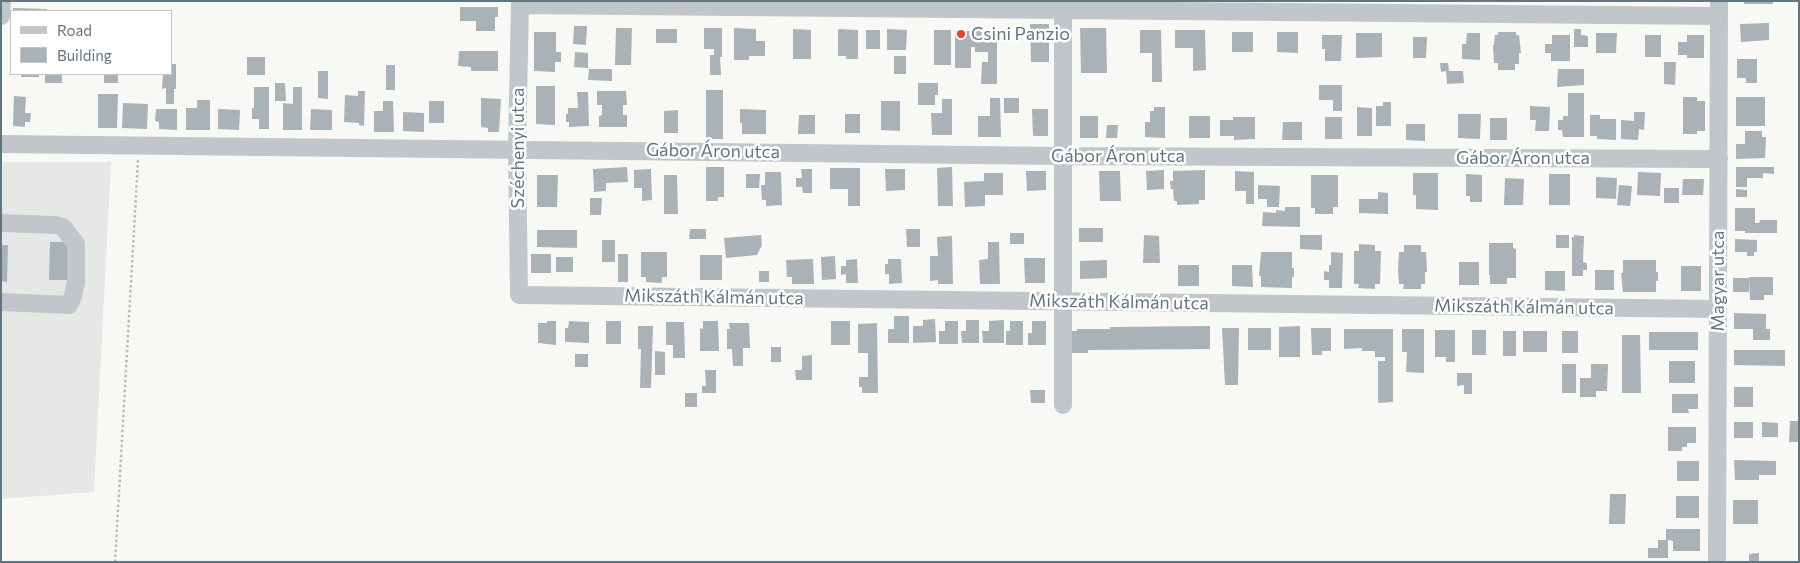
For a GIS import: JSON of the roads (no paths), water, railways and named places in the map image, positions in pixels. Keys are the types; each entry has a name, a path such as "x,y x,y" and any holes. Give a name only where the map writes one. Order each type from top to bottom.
{"street":[{"path":"1,16 2,1"},
{"path":"520,3 1719,8"},
{"name":"Széchenyi utca","path":"519,295 517,150 520,3"},
{"path":"1062,405 1063,6"},
{"name":"Magyar utca","path":"1717,562 1719,8"},
{"name":"Gábor Áron utca","path":"1,144 1062,156 1719,159"},
{"path":"1,223 63,227 76,244 76,282 69,305 1,302"},
{"name":"Mikszáth Kálmán utca","path":"519,295 1718,309"}],"place":[{"name":"Csini Panzio","path":"961,34"}]}
